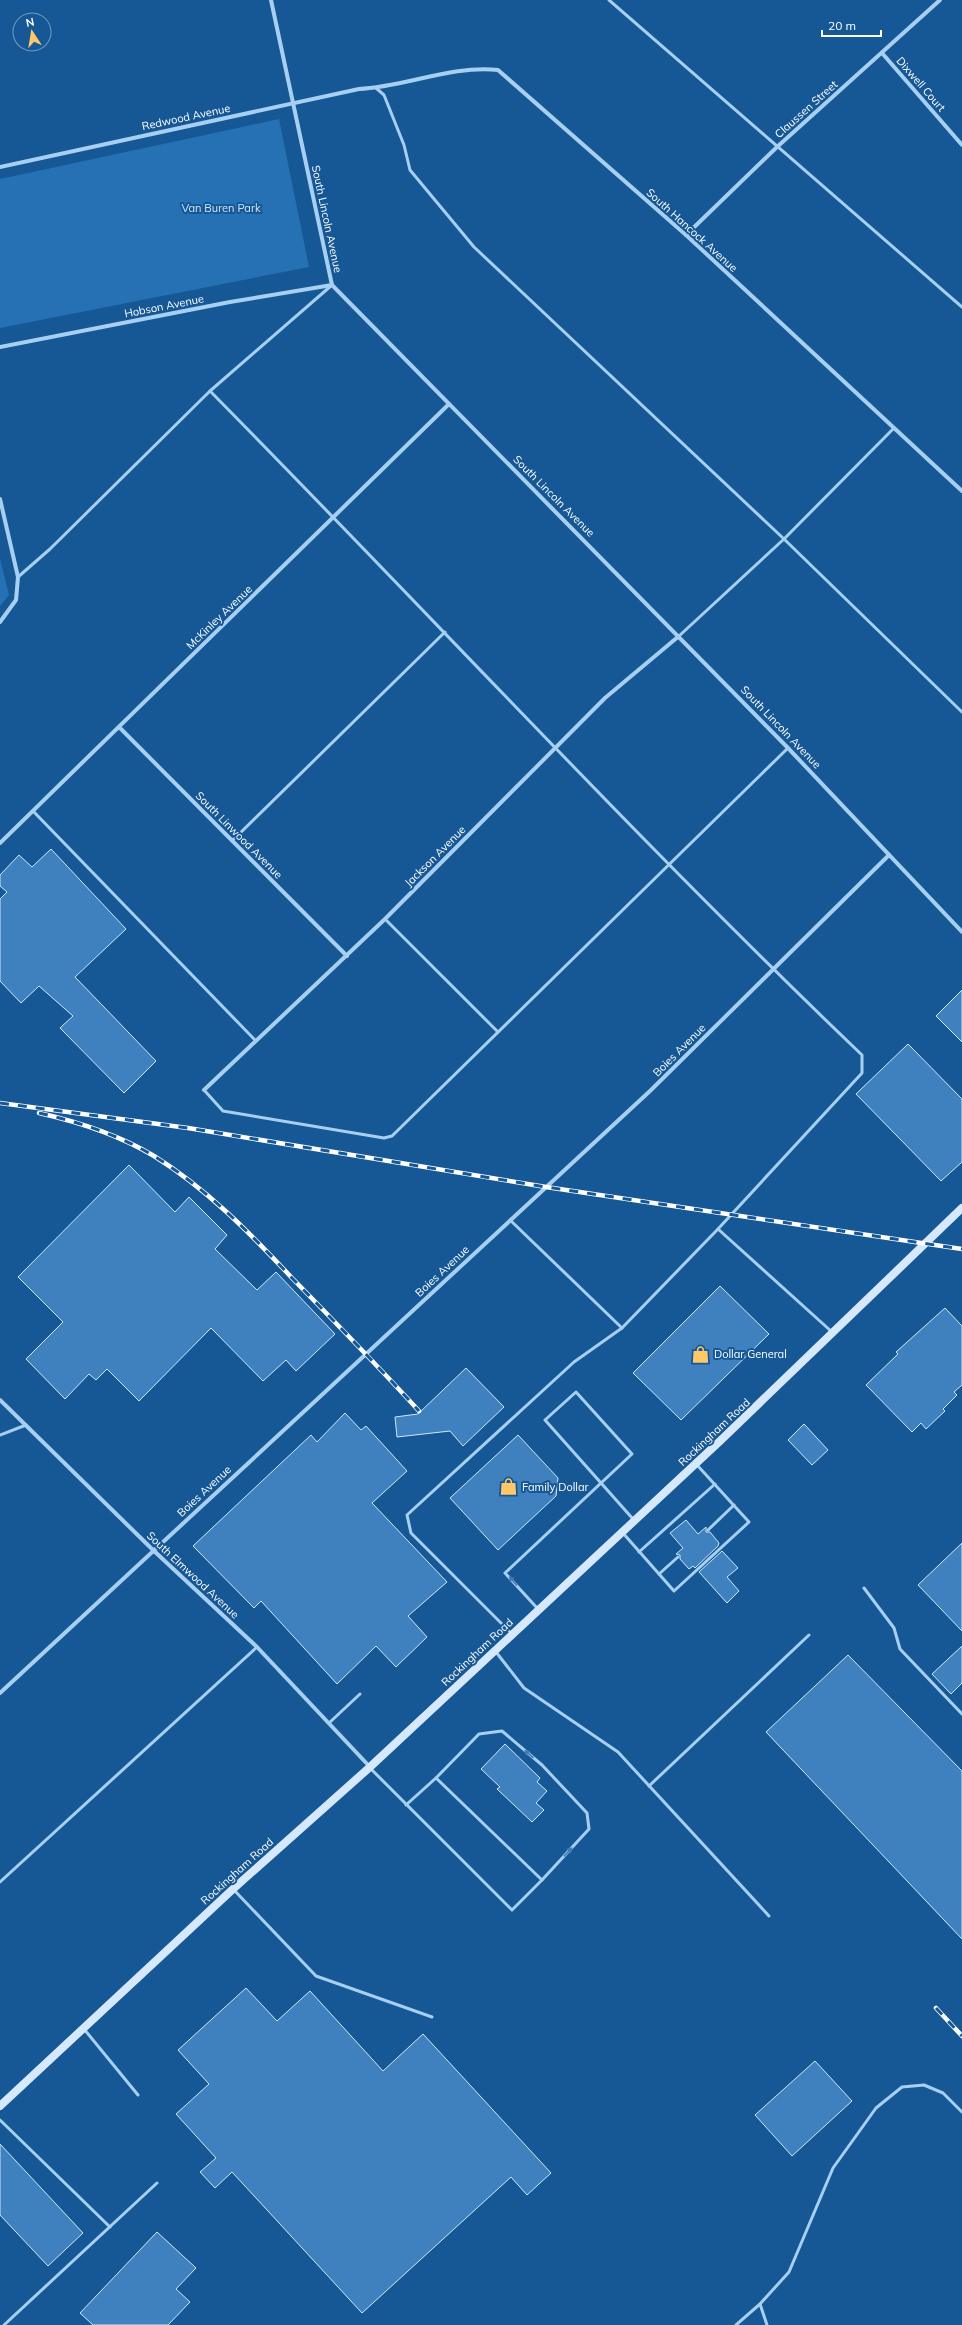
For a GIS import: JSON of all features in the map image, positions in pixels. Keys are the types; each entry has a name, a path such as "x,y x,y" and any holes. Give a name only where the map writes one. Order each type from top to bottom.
{"street":[{"name":"South Lincoln Avenue","path":"271,0 332,285 679,636 788,748 962,932"},
{"name":"Claussen Street","path":"686,235 777,147 940,0"},
{"name":"Dixwell Court","path":"882,53 962,145"},
{"name":"South Hancock Avenue","path":"376,88 459,71 481,68 498,70 686,235 962,491"},
{"name":"Redwood Avenue","path":"0,167 359,89 376,88"},
{"name":"Hobson Avenue","path":"0,347 230,302 332,285"},
{"name":"McKinley Avenue","path":"0,843 449,404"},
{"path":"0,499 18,577 16,600 0,622"},
{"name":"Jackson Avenue","path":"204,1090 255,1040 385,919 557,748 605,698 679,636"},
{"name":"South Linwood Avenue","path":"119,728 347,956"},
{"name":"Boies Avenue","path":"0,1693 650,1091 889,855"},
{"name":"Rockingham Road","path":"0,2106 233,1889 370,1767 696,1464 962,1208"},
{"name":"South Elmwood Avenue","path":"0,1400 153,1550 257,1647 370,1767"}],"lane":[{"path":"609,0 962,307"},
{"path":"376,88 384,95 404,145 410,170 474,247 784,539 962,712"},
{"path":"18,577 50,549 210,391 332,285"},
{"path":"210,391 773,970 862,1055 862,1073 718,1229 622,1328 574,1362 407,1515 411,1533 512,1634"},
{"path":"679,636 784,539 894,428"},
{"path":"232,841 445,632"},
{"path":"204,1090 224,1110 384,1138 392,1136 788,748"},
{"path":"33,811 255,1040"},
{"path":"385,919 498,1032"},
{"path":"510,1220 622,1328"},
{"path":"718,1229 833,1333"},
{"path":"539,1610 505,1573 602,1482 632,1454 576,1392 545,1420 602,1482 634,1521"},
{"path":"0,1435 26,1425"},
{"path":"622,1532 674,1591 749,1522 696,1464"},
{"path":"639,1552 715,1484"},
{"path":"708,1530 734,1505"},
{"path":"659,1574 678,1556"},
{"path":"864,1588 894,1628 900,1649 962,1714"},
{"path":"649,1786 809,1635"},
{"path":"0,1882 257,1647"},
{"path":"494,1651 524,1688 618,1752 769,1916"},
{"path":"329,1723 360,1694"},
{"path":"370,1767 406,1805 512,1910 590,1829 587,1813 542,1766 502,1731 479,1734 436,1778 406,1805"},
{"path":"436,1778 542,1880"},
{"path":"233,1889 316,1976 432,2017"},
{"path":"83,2028 138,2095"},
{"path":"736,2325 760,2304 789,2272 833,2168 876,2108 902,2088 924,2085 943,2093 962,2112"},
{"path":"0,2120 110,2227"},
{"path":"4,2325 157,2183"},
{"path":"760,2304 767,2325"}],"green space":[{"name":"Van Buren Park","path":"279,119 309,267 0,328 0,179"},
{"path":"0,559 9,595 0,606"}],"building":[{"path":"51,849 126,929 75,977 156,1061 124,1093 60,1028 73,1016 39,986 21,1003 0,981 0,899 7,892 0,886 0,875 19,855 32,867"},
{"path":"962,990 962,1042 936,1016"},
{"path":"908,1044 962,1099 962,1162 941,1181 856,1094"},
{"path":"129,1165 175,1212 189,1197 227,1235 215,1249 257,1290 276,1272 335,1334 296,1371 286,1360 263,1381 211,1328 139,1401 107,1369 96,1380 89,1374 65,1399 26,1359 63,1322 18,1277"},
{"name":"Dollar General","path":"720,1286 769,1334 681,1420 633,1373"},
{"path":"945,1308 962,1326 962,1385 954,1392 957,1395 943,1409 945,1411 926,1429 921,1423 912,1432 866,1385 898,1354 896,1352"},
{"path":"466,1368 504,1407 463,1446 450,1431 397,1437 395,1417 418,1414"},
{"path":"345,1413 361,1430 366,1426 407,1471 372,1503 447,1582 408,1616 427,1637 396,1667 376,1646 337,1684 261,1601 254,1608 193,1546 311,1435 317,1442"},
{"path":"804,1424 828,1450 812,1465 788,1440"},
{"name":"Family Dollar","path":"518,1435 558,1478 556,1496 498,1550 450,1498"},
{"path":"686,1520 698,1534 706,1527 706,1532 710,1532 719,1543 718,1546 695,1568 693,1566 689,1569 680,1559 680,1555 676,1554 683,1548 670,1533"},
{"path":"962,1543 962,1631 918,1585"},
{"path":"722,1551 738,1568 727,1577 739,1591 727,1603 699,1572"},
{"path":"962,1646 962,1683 951,1694 932,1674"},
{"path":"848,1655 962,1771 962,1939 766,1732"},
{"path":"505,1744 540,1778 537,1782 547,1791 536,1803 544,1810 532,1822 497,1789 500,1787 481,1769"},
{"path":"246,1988 277,2021 310,1991 383,2071 423,2034 551,2173 527,2195 511,2177 362,2313 232,2172 215,2188 200,2172 216,2158 176,2114 209,2084 178,2050"},
{"path":"815,2061 852,2101 792,2156 755,2115"},
{"path":"0,2144 83,2233 48,2266 0,2215"},
{"path":"157,2232 196,2268 176,2289 190,2302 168,2325 93,2325 80,2313"}],"railway":[{"path":"0,1103 188,1128 546,1187 962,1249"},
{"path":"39,1113 84,1125 141,1148 173,1169 210,1197 244,1228 419,1411"},
{"path":"936,2008 962,2036"}],"place":[{"name":"Dollar General","path":"701,1354"},
{"name":"Family Dollar","path":"509,1487"}]}
